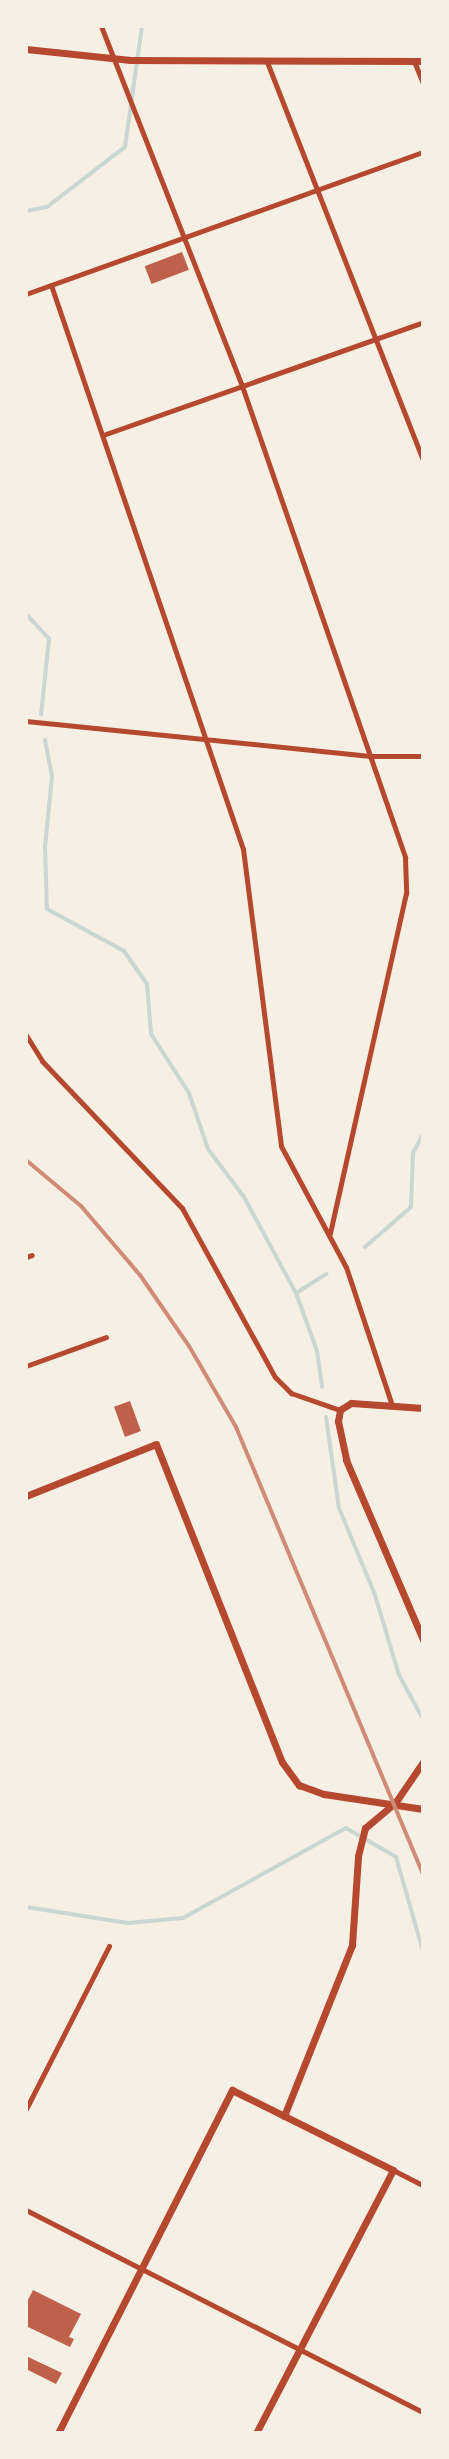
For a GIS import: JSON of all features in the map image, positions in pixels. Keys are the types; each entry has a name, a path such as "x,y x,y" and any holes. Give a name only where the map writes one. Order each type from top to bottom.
{"street":[{"path":"100,26 185,236 242,386 370,756 408,874 330,1234"},
{"path":"26,49 114,59 267,62 423,60"},
{"path":"414,61 423,83"},
{"path":"267,62 423,460"},
{"path":"26,294 423,152"},
{"path":"51,285 243,849 281,1146 330,1234 346,1267 392,1405"},
{"path":"103,436 423,322"},
{"path":"26,721 370,756 423,756"},
{"path":"26,1035 42,1061 182,1208 275,1377 291,1393 340,1410"},
{"path":"26,1366 106,1337"},
{"path":"340,1410 350,1403 423,1408"},
{"path":"340,1410 346,1460 423,1640"},
{"path":"26,1496 156,1444 282,1762 300,1786 346,1800 395,1803 423,1808"},
{"path":"284,2116 352,1945 358,1856 365,1828 395,1803 423,1762"},
{"path":"26,2109 109,1946"},
{"path":"58,2433 140,2268 232,2090 423,2186"},
{"path":"256,2433 393,2170"},
{"path":"26,2210 423,2412"}],"building":[{"path":"182,252 189,270 151,284 145,266"},
{"path":"130,1401 141,1431 125,1437 114,1407"},
{"path":"33,2290 81,2314 69,2337 74,2339 70,2347 26,2326 26,2304"},
{"path":"26,2356 62,2373 56,2384 26,2369"}],"waterway":[{"path":"26,211 47,207 125,147 142,26"},
{"path":"26,614 49,639 41,715"},
{"path":"45,740 52,776 45,847 47,909 124,951 147,984 151,1034 189,1093 208,1149 244,1197 296,1293 317,1351 322,1387"},
{"path":"365,1247 411,1207 413,1153 423,1134"},
{"path":"296,1293 327,1274"},
{"path":"326,1417 339,1508 375,1595 399,1675 423,1719"},
{"path":"26,1907 128,1923 183,1918 346,1828 396,1857 423,1951"}],"railway":[{"path":"26,1160 81,1206 140,1275 189,1346 236,1427 423,1874"}]}
